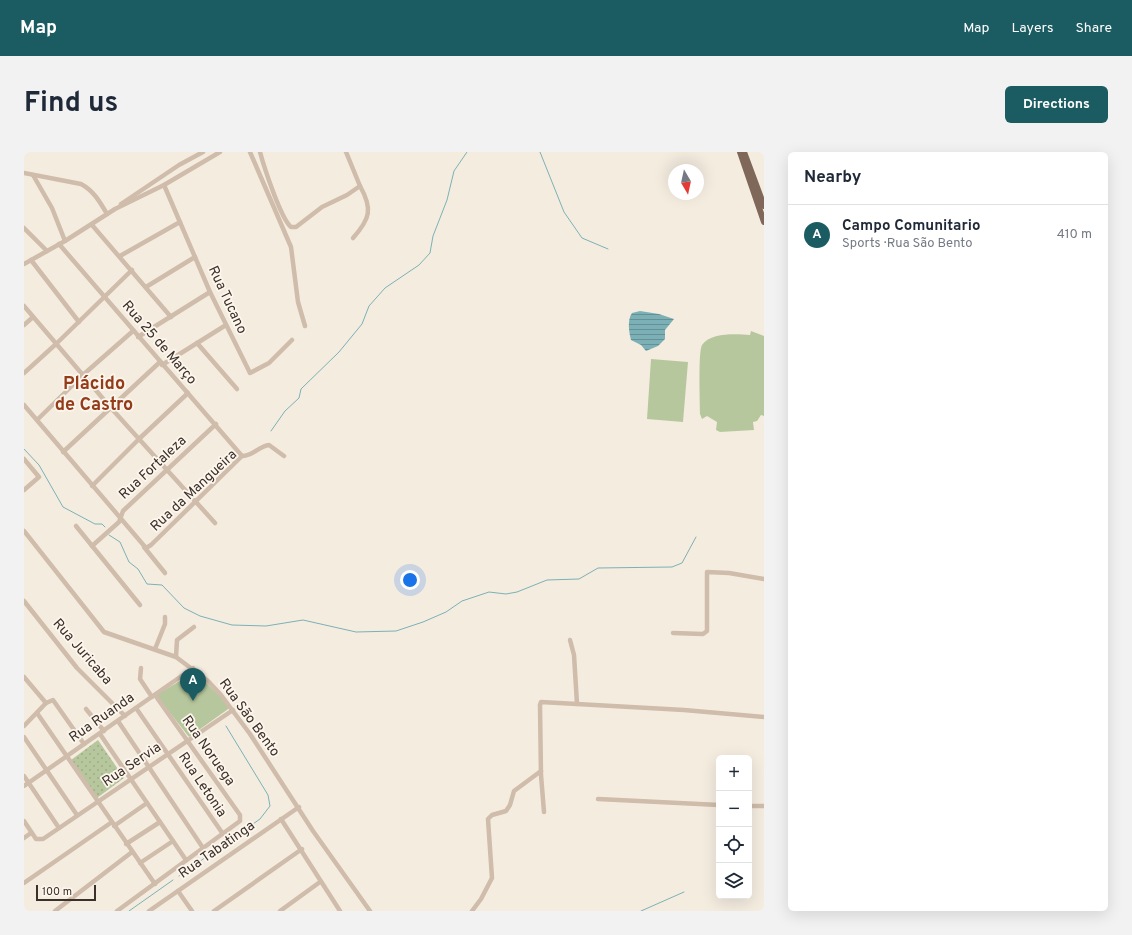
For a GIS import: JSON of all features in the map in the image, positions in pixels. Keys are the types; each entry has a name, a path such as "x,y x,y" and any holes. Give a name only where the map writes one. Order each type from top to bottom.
{"main road":[{"path":"740,152 764,222"},
{"path":"744,152 764,206"}],"street":[{"path":"24,264 65,241 179,165 203,152"},
{"path":"115,209 164,185 220,152"},
{"path":"250,152 291,247 298,302 305,326"},
{"path":"260,152 264,169 284,219 292,227 296,226 316,210 360,186"},
{"path":"346,152 367,201 369,212 366,223 353,238"},
{"path":"186,162 190,170"},
{"path":"179,165 184,174"},
{"path":"24,174 81,184 89,188 96,196 107,214"},
{"path":"33,175 52,208 65,241"},
{"name":"Rua Tucano","path":"164,185 210,292 250,373 269,363 292,340"},
{"path":"120,256 180,222"},
{"path":"92,224 171,317"},
{"path":"24,228 47,251"},
{"name":"Rua 25 de Março","path":"59,244 138,337 216,424 242,456"},
{"path":"146,287 195,257"},
{"path":"31,260 79,322"},
{"path":"24,373 132,270"},
{"path":"138,337 210,292"},
{"path":"24,306 84,374 111,408 140,438 215,523"},
{"path":"24,325 33,317"},
{"path":"63,452 161,363 226,325"},
{"path":"37,420 84,374 133,331"},
{"path":"197,343 236,389"},
{"path":"92,486 140,438 188,394"},
{"name":"Rua da Mangueira","path":"24,405 144,547 150,547 242,456 249,455 269,445 284,456"},
{"name":"Rua Fortaleza","path":"92,546 119,522 123,511 168,471 216,424"},
{"path":"24,459 39,476 24,490"},
{"path":"76,526 140,605"},
{"name":"Rua São Bento","path":"24,531 104,632 176,657 208,680 233,710 370,911"},
{"path":"144,547 165,573"},
{"path":"673,633 706,632 707,572 764,579"},
{"name":"Rua Juricaba","path":"24,601 77,668 125,716"},
{"path":"155,649 165,624 165,617"},
{"path":"176,657 177,640 194,627"},
{"path":"570,640 574,655 577,704"},
{"name":"Rua Noruega","path":"141,668 140,679 188,741 240,815 240,821 223,834"},
{"name":"Rua Ruanda","path":"24,786 193,668"},
{"path":"24,677 46,703"},
{"path":"24,724 46,703 50,700 54,700 84,744"},
{"path":"544,812 541,771 541,702 684,710 764,717"},
{"name":"Rua Letonia","path":"136,708 223,834"},
{"path":"86,709 186,860"},
{"name":"Rua Servia","path":"31,833 38,840 43,839 233,710"},
{"path":"36,713 155,884"},
{"path":"118,721 148,768 203,848"},
{"path":"24,737 77,815"},
{"path":"472,911 481,899 492,878 488,819 506,811 510,805 514,791 541,771"},
{"path":"24,776 59,828"},
{"path":"598,799 716,805"},
{"path":"24,883 147,803"},
{"path":"752,806 764,806"},
{"name":"Rua Tabatinga","path":"149,911 281,818 299,807"},
{"path":"281,818 302,849 320,882 340,911"},
{"path":"24,821 31,833 24,838"},
{"path":"126,844 160,822"},
{"path":"117,911 223,834"},
{"path":"140,863 173,841"},
{"path":"214,911 302,849"},
{"path":"55,911 132,852"},
{"path":"280,911 320,882"},
{"path":"178,891 192,911"}],"green space":[{"path":"751,331 764,336 764,416 761,415 757,421 753,422 754,430 720,432 716,430 717,422 707,416 702,419 700,414 700,367 702,345 711,338 718,336 731,334 750,335"},
{"path":"651,359 688,362 683,422 647,419"},
{"path":"195,672 231,707 189,737 156,695"},
{"path":"98,740 124,778 97,798 71,760"}],"water":[{"path":"640,311 659,314 674,319 665,330 665,339 658,346 646,351 641,345 631,340 629,323 630,316 632,313"}],"waterway":[{"path":"271,431 285,411 299,398 301,389 339,352 362,324 369,306 385,288 419,265 430,253 433,236 447,200 454,171 467,152"},
{"path":"540,152 564,212 582,238 608,249"},
{"path":"24,449 39,465 63,507 95,524 102,524 105,527"},
{"path":"109,535 120,542 129,562 138,569 147,584 162,585 184,608 200,616 232,625 266,626 303,620 356,632 396,631 423,622 446,612 462,601 489,592 506,594 517,592 547,580 579,579 598,568 672,567 682,563 696,537"},
{"path":"179,876 260,819 270,806 268,795 226,726"},
{"path":"129,911 173,880"},
{"path":"641,911 684,892"}],"place":[{"name":"Campo Comunitario","path":"193,701"}],"district":[{"name":"Plácido de Castro","path":"94,394"}]}
